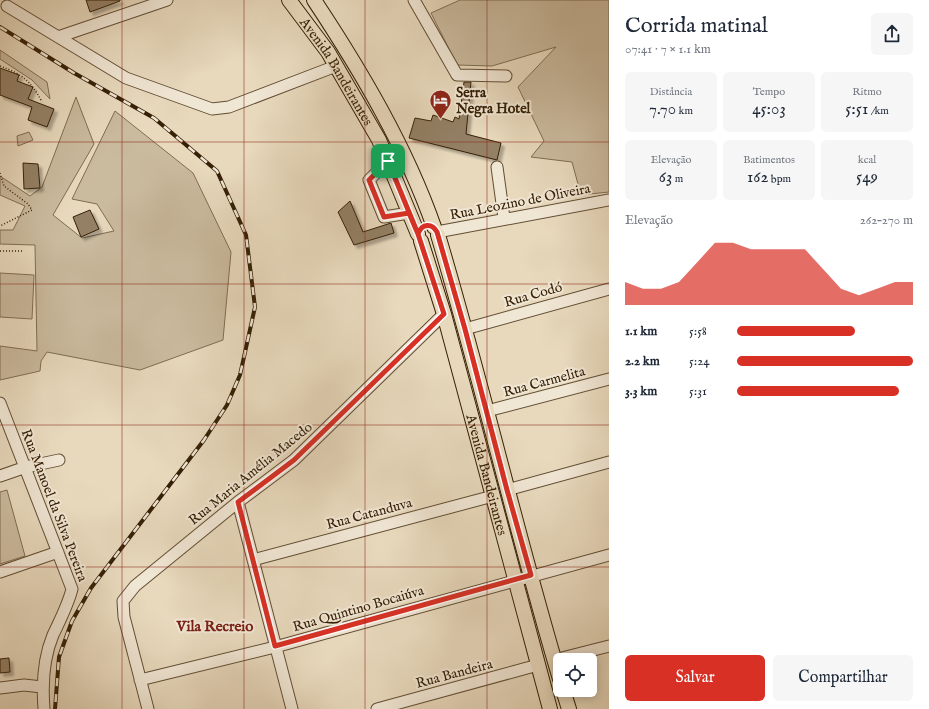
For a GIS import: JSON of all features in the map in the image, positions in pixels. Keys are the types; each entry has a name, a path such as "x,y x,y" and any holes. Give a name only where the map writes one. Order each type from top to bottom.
{"main road":[{"name":"Avenida Bandeirantes","path":"289,0 336,66 379,140 419,238 444,314 514,580 550,709"},
{"name":"Avenida Bandeirantes","path":"314,0 360,74 388,125 425,202 436,231 465,329 507,490 553,656"},
{"path":"419,238 424,226 436,231"},
{"path":"565,697 569,709"}],"street":[{"path":"58,37 167,0"},
{"path":"414,0 457,75 506,76"},
{"path":"7,6 126,78 212,109 229,107 336,66"},
{"path":"388,161 369,180 384,217 409,213"},
{"path":"497,167 504,218"},
{"name":"Rua Leozino de Oliveira","path":"436,231 609,200"},
{"name":"Rua Codó","path":"465,329 609,288"},
{"name":"Rua Maria Amélia Macedo","path":"140,680 124,617 124,601 135,586 238,502 294,460 444,314"},
{"name":"Rua Carmelita","path":"487,411 609,379"},
{"name":"Rua Manoel da Silva Pereira","path":"0,403 72,589 70,599 52,637 44,669 42,687 44,709"},
{"path":"0,476 26,467 59,460"},
{"path":"507,490 609,462"},
{"name":"Rua Catanduva","path":"253,560 492,496"},
{"path":"238,502 292,709"},
{"path":"0,572 58,552"},
{"path":"531,575 609,555"},
{"name":"Rua Quintino Bocaiúva","path":"140,680 275,646 531,575"},
{"path":"582,653 609,646"},
{"name":"Rua Bandeira","path":"377,709 538,665"},
{"path":"140,680 148,709"},
{"path":"0,688 24,685 42,687"}],"path":[{"path":"0,66 16,72 31,84 42,102"},
{"path":"0,173 4,186 28,204 32,210 0,226"},
{"path":"0,251 24,251"}],"shaded area":[{"path":"460,0 609,0 609,192 581,195 572,162 531,157 544,141 518,87 556,47 492,66 457,65 431,13"},
{"path":"0,50 47,82 50,99 32,80 0,59"},
{"path":"76,97 94,144 53,215 82,238 114,231 97,204 72,199 115,111 193,173 231,252 223,340 140,370 47,352 41,361 40,371 0,380 0,346 37,351 35,245 0,244 0,230 13,230 25,206 0,195 0,176 30,196 42,187"},
{"path":"29,132 33,140 18,146 17,136"},
{"path":"0,273 34,275 32,319 0,317"},
{"path":"7,490 25,556 0,564 0,492"}],"building":[{"path":"86,0 120,0 120,1 90,12"},
{"path":"0,68 19,75 17,81 33,87 28,99 54,109 47,127 28,120 32,107 0,95"},
{"name":"Serra Negra Hotel","path":"464,82 471,82 466,134 501,143 497,160 409,138 415,118 431,121 433,115 453,122 455,117 459,119"},
{"path":"23,163 38,164 40,188 24,189"},
{"path":"350,201 363,232 391,223 394,233 354,245 338,212"},
{"path":"90,210 99,229 81,237 73,217"},
{"path":"9,658 10,672 0,673 0,659"}],"railway":[{"path":"0,27 74,73 154,118 217,171 246,235 255,307 240,375 227,405 204,440 91,588 72,621 59,657 55,709"}],"place":[{"name":"Serra Negra Hotel","path":"440,120"}],"district":[{"name":"Vila Recreio","path":"215,626"}],"route":[{"path":"388,161 369,180 384,217 409,213 418,234 421,228 427,225 430,225 436,229 465,329 531,575 275,646 238,502 294,460 444,314 421,241 419,239 418,234 388,161"}]}
